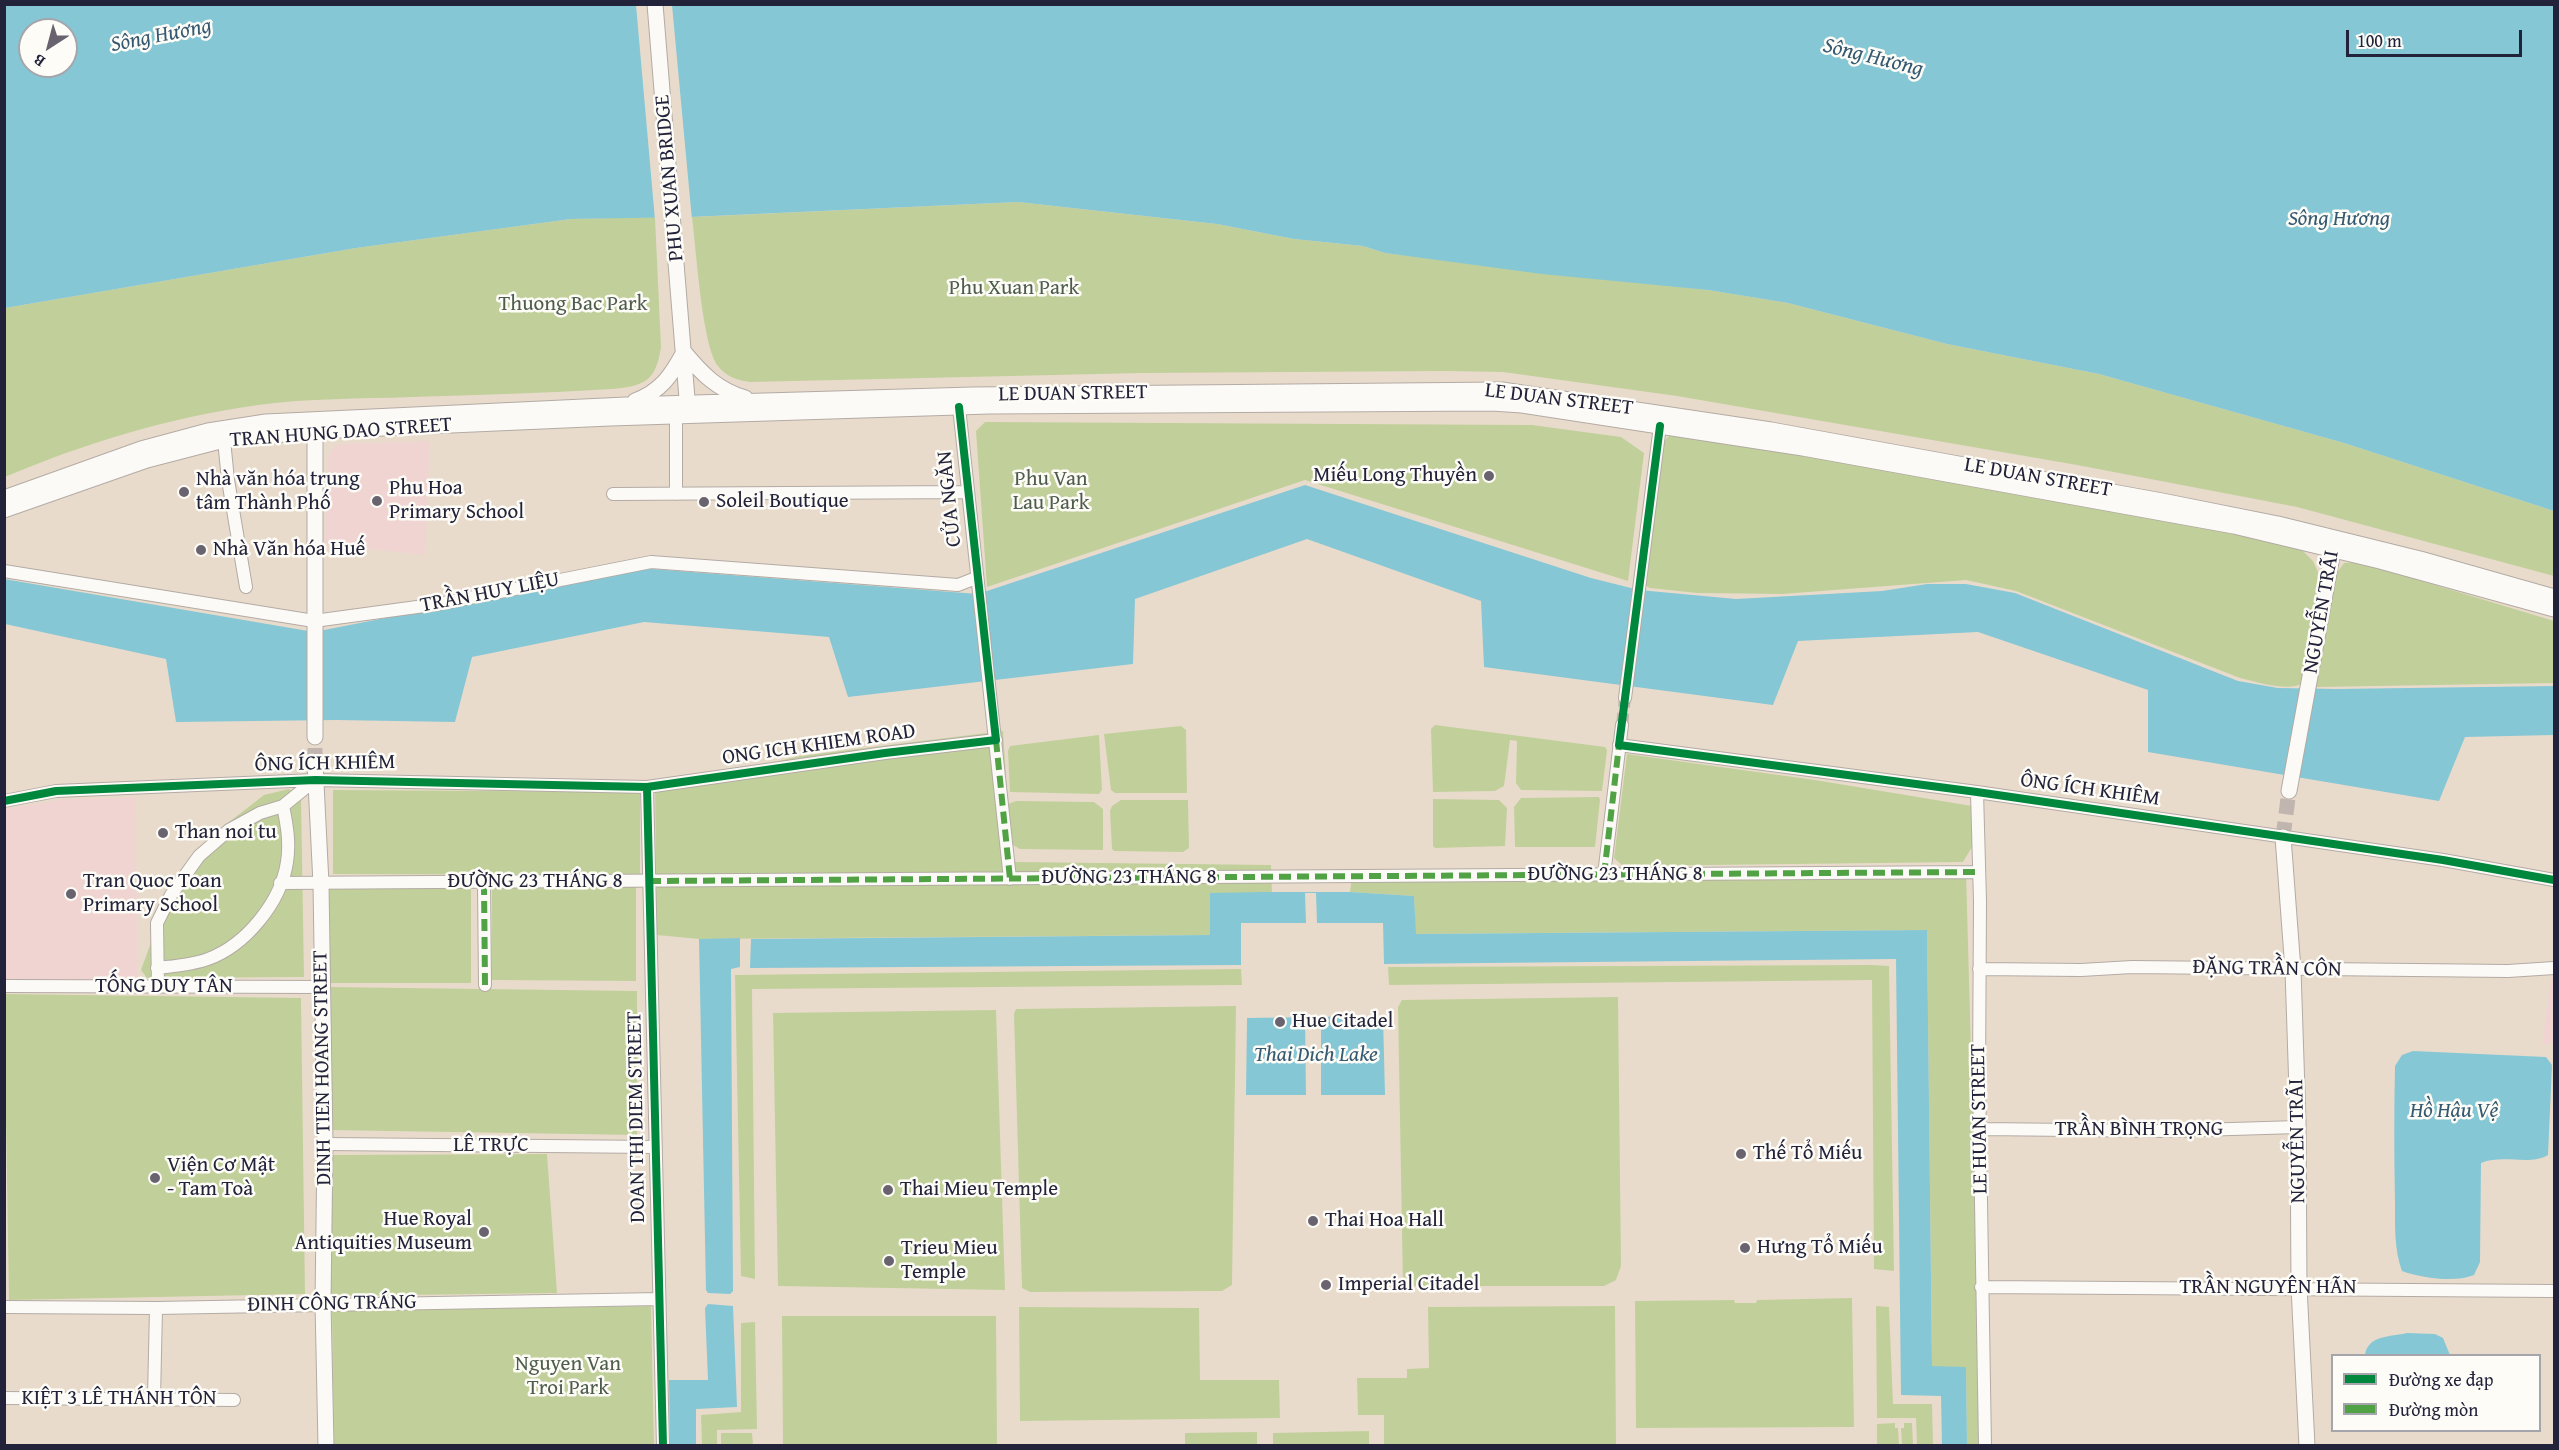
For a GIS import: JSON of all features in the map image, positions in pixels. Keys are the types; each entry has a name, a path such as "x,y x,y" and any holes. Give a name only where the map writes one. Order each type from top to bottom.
{"main road":[{"name":"PHU XUAN BRIDGE","path":"655,4 684,352 684,412"},
{"path":"626,405 653,394 684,352 712,383 731,394 760,402"},
{"name":"LE DUAN STREET","path":"684,412 958,401"},
{"name":"LE DUAN STREET","path":"684,412 760,402 1492,403 1661,419 2420,559 2554,597"},
{"name":"TRAN HUNG DAO STREET","path":"4,510 147,460 224,441 315,425 626,405 684,412"},
{"name":"TRAN HUNG DAO STREET","path":"4,498 141,448 208,431 266,422 315,425 684,412"},
{"path":"315,425 315,737"},
{"name":"LE DUAN STREET","path":"2334,544 2554,609"},
{"name":"NGUYỄN TRÃI","path":"2289,791 2334,544"},
{"name":"DINH TIEN HOANG STREET","path":"315,763 321,884 326,1144 323,1304 326,1446"},
{"name":"NGUYỄN TRÃI","path":"2283,837 2293,970 2298,1127 2299,1287 2307,1446"}],"street":[{"name":"CỬA NGĂN","path":"958,401 996,740"},
{"path":"676,494 684,412"},
{"path":"1625,698 1661,419"},
{"path":"224,441 228,480 246,587"},
{"path":"613,494 968,492"},
{"name":"TRẦN HUY LIỆU","path":"4,571 314,627 651,562 958,585 977,583"},
{"path":"1604,875 1622,725"},
{"path":"996,740 1011,879"},
{"name":"ONG ICH KHIEM ROAD","path":"647,787 885,753 996,740"},
{"name":"ÔNG ÍCH KHIÊM","path":"1619,745 1977,792 2443,860 2554,880"},
{"path":"158,987 158,923 171,895 199,856 229,831 260,813 283,806 315,780"},
{"name":"ÔNG ÍCH KHIÊM","path":"4,801 56,791 315,780 647,787"},
{"name":"DOAN THI DIEM STREET","path":"647,787 663,1446"},
{"name":"LE HUAN STREET","path":"1977,792 1980,901 1984,1446"},
{"path":"157,968 196,963 224,952 248,932 263,914 280,884 287,862 288,844 283,806"},
{"name":"ĐƯỜNG 23 THÁNG 8","path":"280,884 1978,872"},
{"path":"484,882 484,985"},
{"name":"ĐẶNG TRẦN CÔN","path":"1979,969 2081,970 2132,967 2508,971 2554,968"},
{"name":"TỐNG DUY TÂN","path":"4,986 323,987"},
{"name":"TRẦN BÌNH TRỌNG","path":"1981,1129 2166,1131 2298,1127"},
{"name":"LÊ TRỰC","path":"326,1144 656,1147"},
{"name":"TRẦN NGUYÊN HÃN","path":"1982,1287 2088,1289 2299,1287 2554,1291"},
{"name":"ĐINH CÔNG TRÁNG","path":"4,1307 156,1308 659,1299"},
{"path":"154,1398 156,1308"},
{"name":"KIỆT 3 LÊ THÁNH TÔN","path":"4,1398 234,1400"}],"shaded area":[{"name":"Phu Hoa Primary School","path":"430,441 425,555 325,544 328,457 332,449 340,444"},
{"name":"Tran Quoc Toan Primary School","path":"136,797 137,980 5,979 5,809 64,799"},
{"path":"2551,977 2554,977 2554,1044 2542,1044"}],"green space":[{"name":"Phu Xuan Park","path":"1018,202 1217,224 1294,239 1363,246 1385,253 1708,290 1788,303 1947,344 2099,374 2344,443 2554,511 2554,576 2297,507 2077,465 1677,396 1503,372 1142,373 750,382 725,373 712,355 704,318 692,217"},
{"name":"Thuong Bac Park","path":"655,217 661,347 656,367 647,380 641,383 623,388 316,400 258,405 161,424 97,442 5,477 5,308 356,248 571,219"},
{"name":"Phu Van Lau Park","path":"985,422 1532,425 1621,437 1644,453 1628,581 1305,480 987,587 976,431"},
{"path":"1679,434 2107,509 2299,547 2313,561 2321,579 2305,682 2291,687 2282,687 2240,678 2016,591 1966,580 1782,594 1697,593 1650,588 1643,584 1664,441 1669,436"},
{"path":"2359,562 2554,621 2554,683 2317,687 2313,684 2335,575 2344,563"},
{"path":"1435,725 1605,747 1607,750 1602,791 1521,790 1516,783 1517,741 1510,740 1504,786 1495,791 1433,792 1431,729"},
{"path":"1181,726 1186,730 1187,793 1115,793 1111,790 1104,734"},
{"path":"1003,731 1011,857 1016,862 1271,865 1272,893 1210,894 1211,935 699,939 657,935 655,790 785,770 779,761 800,756"},
{"path":"1099,735 1102,790 1099,794 1010,792 1008,751 1010,746"},
{"path":"1627,754 1815,780 1972,806 1972,847 1963,862 1623,866 1614,858"},
{"path":"289,789 301,798 304,977 147,978 141,970 165,904 215,843 224,826 264,795"},
{"path":"333,790 640,792 640,875 333,874"},
{"path":"1599,797 1595,847 1515,847 1514,807 1521,798"},
{"path":"1433,799 1499,800 1507,808 1505,846 1435,848 1433,846"},
{"path":"1121,800 1188,800 1189,848 1183,852 1114,851 1110,811 1112,806"},
{"path":"1016,801 1094,802 1103,809 1103,850 1020,849 1013,845 1008,804"},
{"path":"1966,872 1982,1445 1967,1445 1966,1367 1932,1367 1927,930 1415,934 1414,896 1350,892 1352,877"},
{"path":"492,885 636,886 636,981 492,980"},
{"path":"327,887 471,888 471,983 327,983"},
{"path":"1889,966 1894,1271 1874,1269 1872,980 1389,985 1388,967"},
{"path":"1241,969 1242,985 752,989 755,1279 741,1276 735,975"},
{"path":"328,987 637,991 637,1135 327,1130"},
{"name":"Viện Cơ Mật - Tam Toà","path":"4,994 301,998 305,1294 9,1300"},
{"path":"1618,997 1621,1266 1616,1280 1604,1286 1403,1286 1398,1007 1402,1000"},
{"path":"1236,1006 1232,1285 1222,1291 1030,1292 1022,1288 1014,1014 1016,1009"},
{"path":"996,1010 1005,1290 778,1286 773,1013"},
{"path":"547,1154 557,1293 331,1296 332,1155"},
{"path":"1852,1298 1854,1427 1636,1428 1635,1301 1734,1300 1735,1303 1756,1303 1757,1300"},
{"name":"Nguyen Van Troi Park","path":"651,1306 654,1445 334,1445 332,1311"},
{"path":"1615,1306 1616,1445 1384,1445 1384,1415 1358,1415 1357,1378 1407,1378 1407,1369 1429,1368 1428,1307"},
{"path":"1876,1306 1889,1307 1893,1404 1932,1404 1933,1445 1917,1445 1916,1418 1877,1418"},
{"path":"1019,1307 1199,1308 1200,1380 1279,1380 1280,1418 1020,1421"},
{"path":"782,1316 996,1316 997,1445 783,1445"},
{"path":"755,1322 757,1429 717,1430 717,1445 702,1445 701,1415 741,1412 741,1323"},
{"path":"1895,1423 1895,1428 1898,1428 1899,1445 1877,1445 1877,1424"},
{"path":"1904,1423 1912,1423 1913,1445 1902,1445 1901,1428 1904,1428"},
{"path":"1369,1431 1369,1445 1273,1445 1273,1433"},
{"path":"1257,1432 1257,1445 1185,1445 1185,1433"},
{"path":"721,1433 752,1433 753,1445 721,1445"}],"water":[{"name":"Sông Hương","path":"5,5 2554,5 2554,511 2344,443 2099,374 1947,344 1788,303 1708,290 1542,274 1385,253 1363,246 1294,239 1217,224 1018,202 690,217 571,219 356,248 5,308"},
{"path":"1305,485 1591,578 1639,590 1736,599 1882,591 1927,584 1966,584 2015,593 2238,681 2278,688 2554,686 2554,735 2465,737 2439,801 2148,752 2148,690 1978,632 1798,641 1773,705 1484,667 1481,601 1307,539 1135,599 1133,664 848,697 829,637 644,622 472,657 455,722 336,720 176,722 166,659 5,624 4,579 314,632 639,568 978,594"},
{"path":"1350,892 1414,896 1416,934 1927,930 1932,1366 1966,1367 1967,1445 1942,1445 1941,1396 1901,1395 1896,959 1384,964 1383,923 1241,923 1241,965 750,968 751,939 1210,935 1210,893"},
{"path":"740,938 740,967 731,969 733,1291 730,1294 708,1293 706,1290 699,939"},
{"name":"Thai Dich Lake","path":"1383,1016 1385,1095 1246,1095 1247,1018"},
{"name":"Hồ Hậu Vệ","path":"2413,1051 2546,1057 2552,1065 2548,1155 2533,1160 2498,1160 2481,1163 2480,1262 2474,1275 2458,1279 2419,1276 2402,1271 2399,1263 2395,1228 2395,1066 2402,1055"},
{"path":"708,1304 733,1306 737,1407 696,1409 696,1445 670,1445 669,1380 708,1380 705,1308"},
{"path":"2407,1333 2435,1334 2443,1338 2450,1354 2365,1354 2370,1344 2387,1336"}],"pier":[{"path":"636,5 672,5 692,220 655,220"},
{"path":"1305,893 1316,893 1317,923 1306,923"},
{"path":"1305,1014 1321,1014 1321,1098 1306,1098"}],"tunnel":[{"path":"1622,725 1625,698"},
{"path":"315,737 315,763"},
{"path":"2283,837 2289,791"}],"marked path":[{"path":"996,740 1010,879"},
{"path":"1604,875 1619,745"},
{"path":"649,881 1978,872"},
{"path":"484,883 485,985"}],"cycle path":[{"path":"4,801 56,791 315,780 647,787 885,753 996,740 959,407"},
{"path":"1660,426 1619,745 1977,792 2443,860 2554,880"},
{"path":"647,787 663,1446"}],"place":[{"name":"Miếu Long Thuyền","path":"1489,476"},
{"name":"Nhà văn hóa trung tâm Thành Phố","path":"184,492"},
{"name":"Phu Hoa Primary School","path":"377,501"},
{"name":"Soleil Boutique","path":"704,502"},
{"name":"Nhà Văn hóa Huế","path":"201,550"},
{"name":"Than noi tu","path":"163,833"},
{"name":"Tran Quoc Toan Primary School","path":"71,894"},
{"name":"Hue Citadel","path":"1280,1022"},
{"name":"Thế Tổ Miếu","path":"1741,1154"},
{"name":"Viện Cơ Mật - Tam Toà","path":"155,1178"},
{"name":"Thai Mieu Temple","path":"888,1190"},
{"name":"Thai Hoa Hall","path":"1313,1221"},
{"name":"Hue Royal Antiquities Museum","path":"484,1232"},
{"name":"Hưng Tổ Miếu","path":"1745,1248"},
{"name":"Trieu Mieu Temple","path":"889,1261"},
{"name":"Imperial Citadel","path":"1326,1285"}]}
